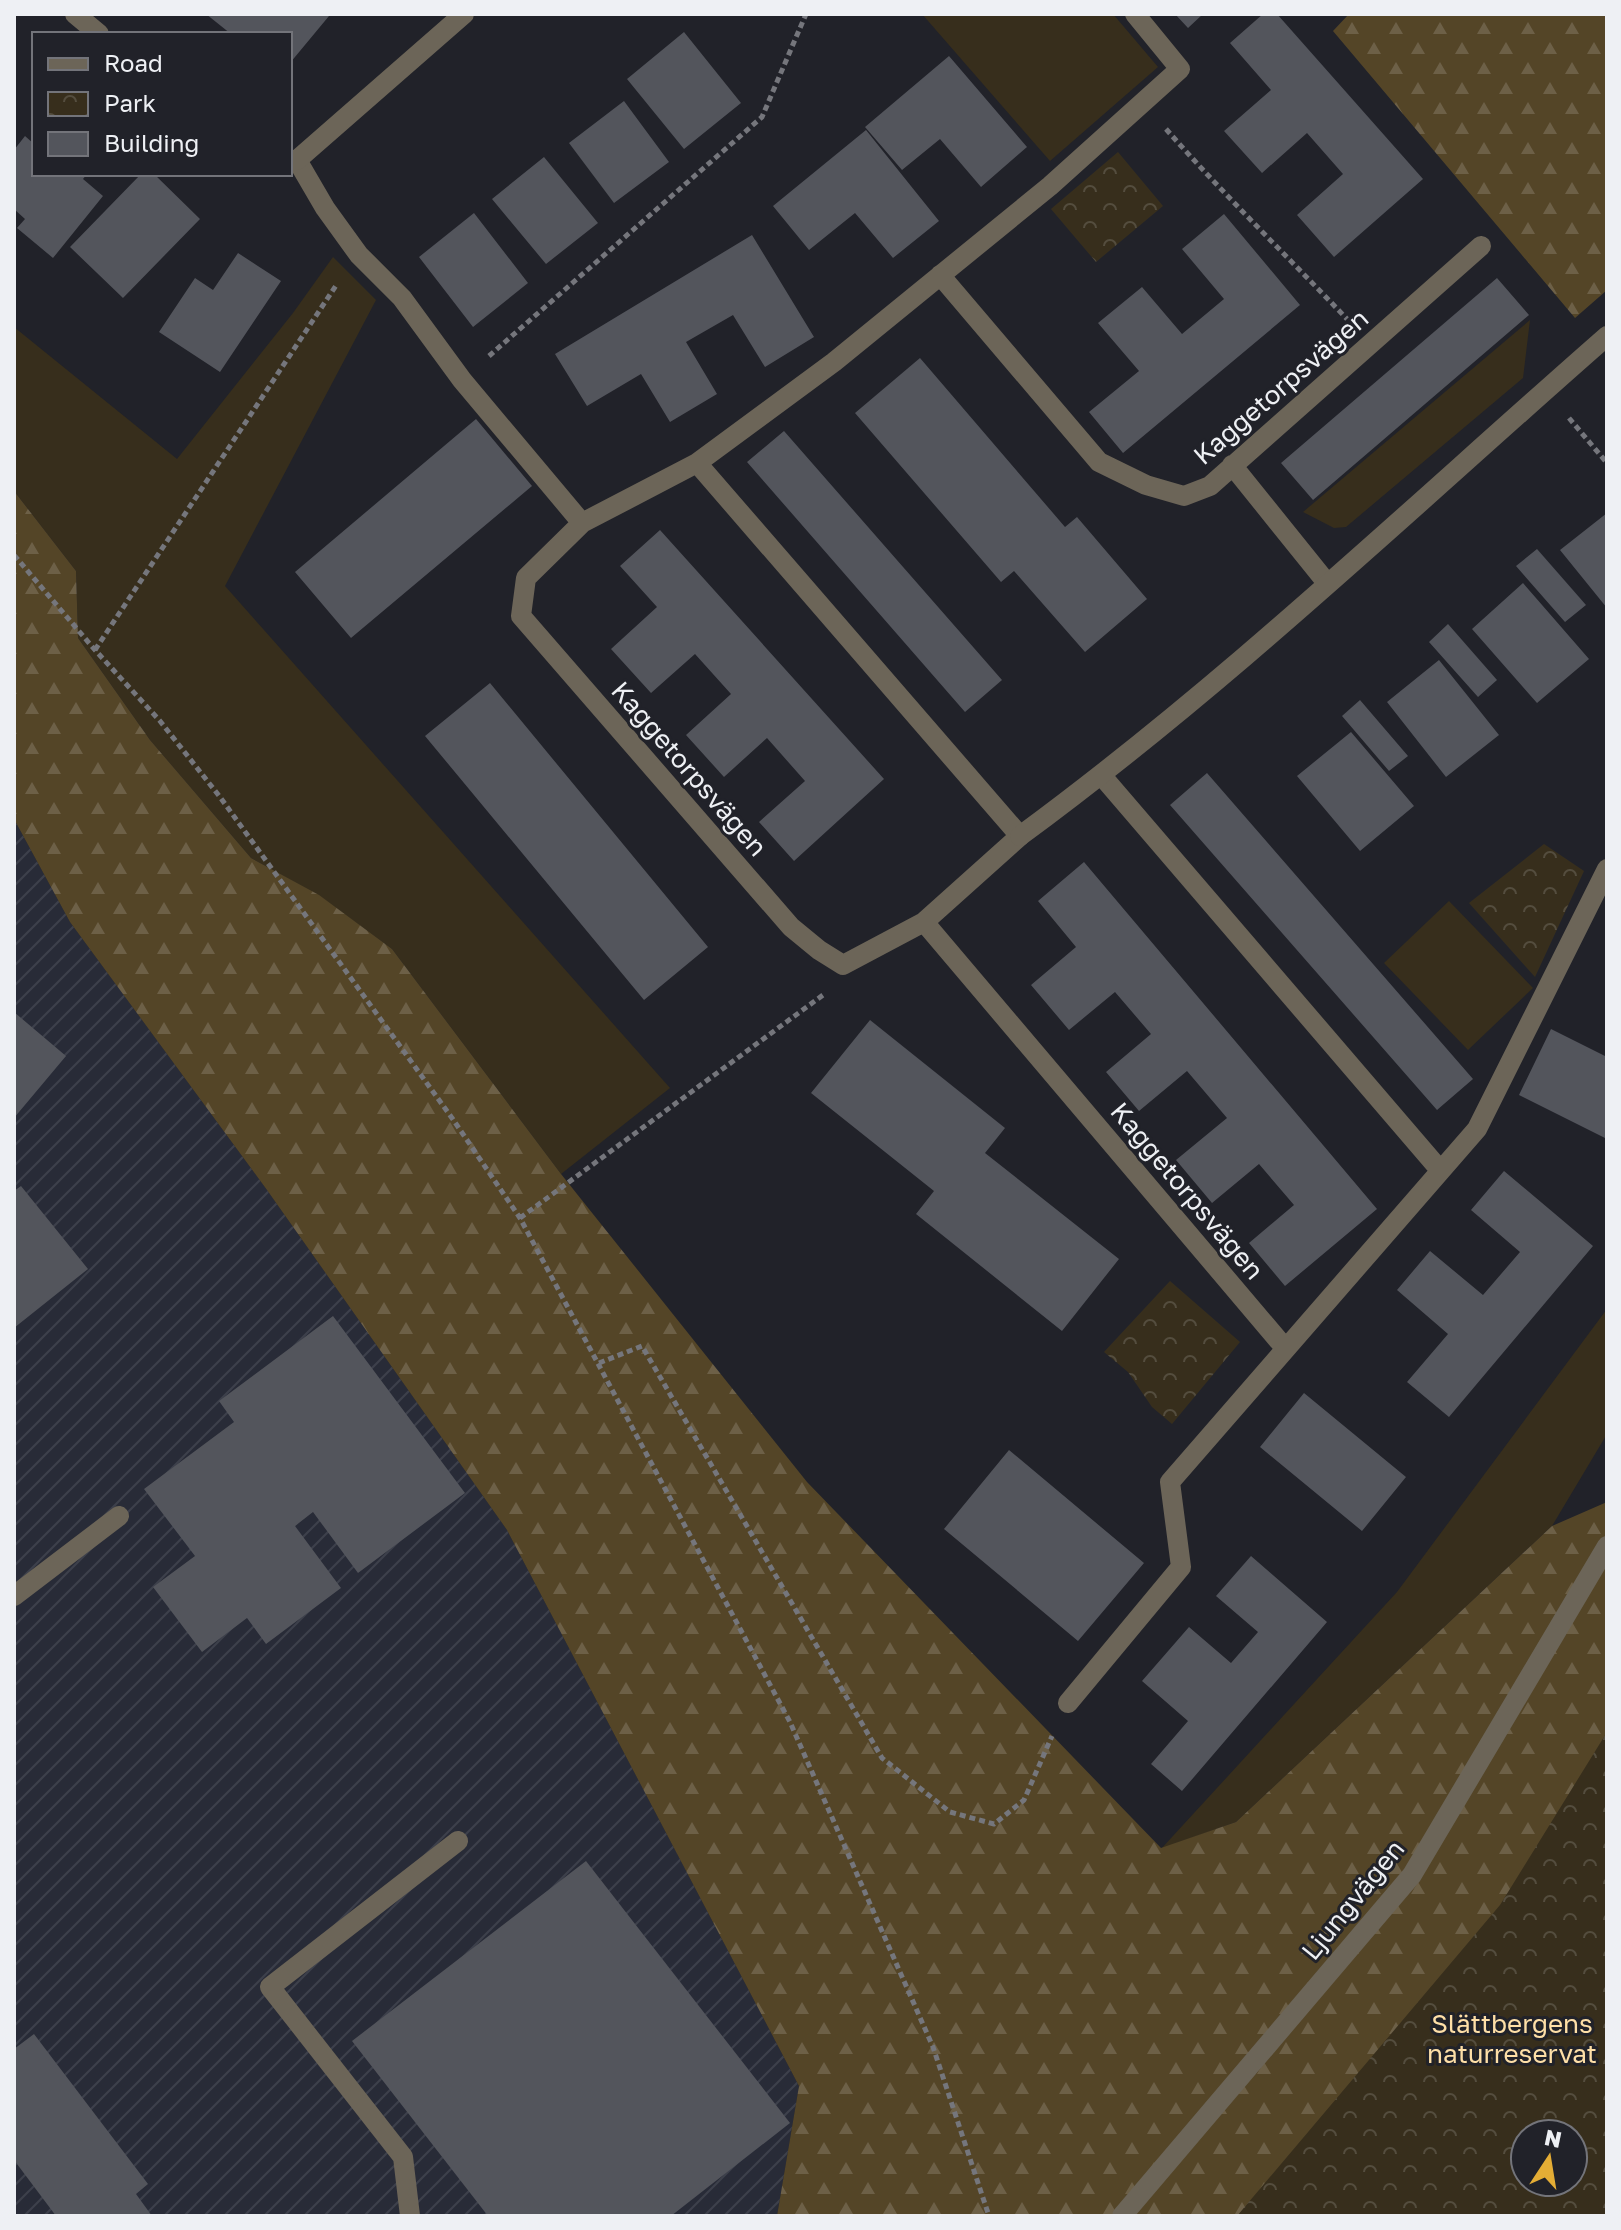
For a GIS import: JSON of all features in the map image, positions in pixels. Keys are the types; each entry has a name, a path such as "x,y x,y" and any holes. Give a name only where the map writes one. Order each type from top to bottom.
{"street":[{"path":"75,14 97,32"},
{"path":"464,14 294,160 359,255 402,298 462,380 582,523"},
{"name":"Kaggetorpsvägen","path":"843,965 791,927 521,616 526,578 582,523 697,463 834,362 1050,186 1180,69 1135,14"},
{"name":"Kaggetorpsvägen","path":"940,275 1099,462 1146,485 1184,496 1210,486 1481,246"},
{"path":"843,965 924,922 1020,836 1102,776 1180,712 1607,336"},
{"path":"697,463 1020,836"},
{"path":"1232,465 1327,583"},
{"path":"1102,776 1440,1170"},
{"path":"1068,1703 1181,1567 1170,1482 1477,1129 1607,869"},
{"name":"Kaggetorpsvägen","path":"924,922 1285,1348"},
{"path":"14,1596 119,1516"},
{"name":"Ljungvägen","path":"1122,2216 1412,1875 1607,1546"},
{"path":"410,2216 403,2157 270,1987 458,1841"}],"path":[{"path":"462,380 762,117 806,14"},
{"path":"1143,103 1208,178 1370,343"},
{"path":"95,650 319,309 359,255"},
{"path":"1545,390 1607,463"},
{"path":"14,555 160,721 220,797 452,1118 520,1218 790,1722 933,2047 989,2216"},
{"path":"520,1218 828,992 843,965"},
{"path":"599,1363 642,1346 882,1758 950,1812 994,1824 1024,1800 1068,1703"}],"shaded area":[{"path":"14,819 70,922 267,1190 507,1530 799,2086 777,2216 14,2216"}],"green space":[{"path":"922,14 1113,14 1158,67 1050,161"},
{"path":"1349,14 1607,14 1607,290 1575,318 1333,31"},
{"path":"1118,152 1163,206 1096,262 1051,209"},
{"path":"333,257 376,300 225,586 670,1088 561,1174 392,949 319,896 251,858 150,740 78,638 76,571 14,491 14,327 177,459 293,313"},
{"path":"1530,320 1523,378 1346,527 1334,528 1303,512"},
{"path":"14,491 76,571 78,638 150,740 251,858 319,895 392,949 561,1174 807,1482 1161,1848 1236,1822 1552,1526 1607,1502 1607,2216 777,2216 799,2086 507,1530 267,1190 70,922 14,819"},
{"path":"1544,844 1584,871 1535,977 1469,903"},
{"path":"1449,901 1533,988 1468,1050 1384,963"},
{"path":"1170,1281 1240,1342 1172,1424 1152,1407 1128,1372 1104,1352"},
{"path":"1607,1309 1607,1434 1552,1526 1236,1822 1161,1849 1397,1592"},
{"name":"Slättbergens naturreservat","path":"1607,1732 1607,2216 1237,2216 1500,1905"}],"building":[{"path":"206,14 329,16 292,61 292,32 228,32"},
{"path":"1175,14 1203,14 1188,28"},
{"path":"1263,14 1277,14 1423,179 1334,257 1297,215 1343,174 1307,133 1262,173 1224,131 1271,90 1230,43"},
{"path":"684,32 741,103 684,149 627,79"},
{"path":"949,56 1027,147 981,187 940,139 902,170 865,127"},
{"path":"624,101 669,162 614,203 569,143"},
{"path":"866,130 939,221 893,258 855,213 809,250 773,206"},
{"path":"25,136 32,142 32,176 85,176 83,179 103,196 53,258 17,228 25,219 14,209 14,150"},
{"path":"544,157 598,223 546,264 492,199"},
{"path":"139,176 156,176 200,219 123,298 70,247"},
{"path":"474,213 528,283 473,327 419,257"},
{"path":"1224,214 1300,305 1123,453 1089,412 1139,371 1098,323 1142,287 1182,334 1224,299 1182,249"},
{"path":"752,235 814,337 765,367 733,315 686,342 717,394 670,422 641,374 587,406 555,354"},
{"path":"238,253 281,281 220,372 159,332 195,278 213,290"},
{"path":"1497,278 1529,315 1313,500 1281,463"},
{"path":"920,358 1065,527 1077,517 1147,599 1085,652 1014,571 1001,582 855,413"},
{"path":"476,419 532,486 351,638 295,572"},
{"path":"784,431 1002,680 965,712 747,462"},
{"path":"1607,513 1607,608 1560,550"},
{"path":"660,530 884,779 794,861 759,822 805,781 767,738 724,777 686,735 731,694 695,654 651,693 611,649 657,607 620,566"},
{"path":"1537,549 1586,605 1565,622 1516,566"},
{"path":"1523,583 1589,659 1537,703 1472,629"},
{"path":"1448,624 1497,680 1478,697 1429,642"},
{"path":"1439,660 1499,735 1446,777 1387,702"},
{"path":"490,683 708,947 644,1000 425,736"},
{"path":"1360,700 1408,756 1389,771 1342,716"},
{"path":"1351,732 1414,806 1360,851 1297,776"},
{"path":"1207,773 1473,1079 1437,1110 1170,805"},
{"path":"1084,862 1377,1209 1285,1286 1249,1243 1294,1205 1259,1164 1212,1203 1176,1160 1227,1118 1187,1071 1139,1111 1106,1072 1151,1034 1115,992 1069,1030 1031,985 1076,947 1038,901"},
{"path":"14,1012 66,1056 14,1118"},
{"path":"870,1020 1005,1128 985,1153 1119,1259 1062,1331 916,1214 934,1191 811,1093"},
{"path":"1551,1029 1607,1057 1607,1139 1519,1095"},
{"path":"1504,1171 1593,1246 1449,1417 1407,1382 1448,1334 1397,1290 1430,1251 1483,1295 1520,1252 1471,1210"},
{"path":"21,1186 88,1269 14,1328 14,1191"},
{"path":"333,1316 465,1493 358,1573 313,1512 295,1526 341,1588 266,1644 247,1618 202,1652 153,1587 195,1556 144,1489 234,1422 219,1401"},
{"path":"1304,1393 1406,1477 1362,1531 1260,1447"},
{"path":"1009,1450 1144,1563 1078,1641 944,1529"},
{"path":"1251,1556 1327,1622 1182,1791 1151,1764 1188,1721 1142,1681 1189,1627 1231,1663 1258,1632 1216,1596"},
{"path":"586,1861 790,2123 671,2216 488,2216 352,2041"},
{"path":"34,2034 148,2184 136,2194 152,2216 56,2216 14,2160 14,2049"}]}
